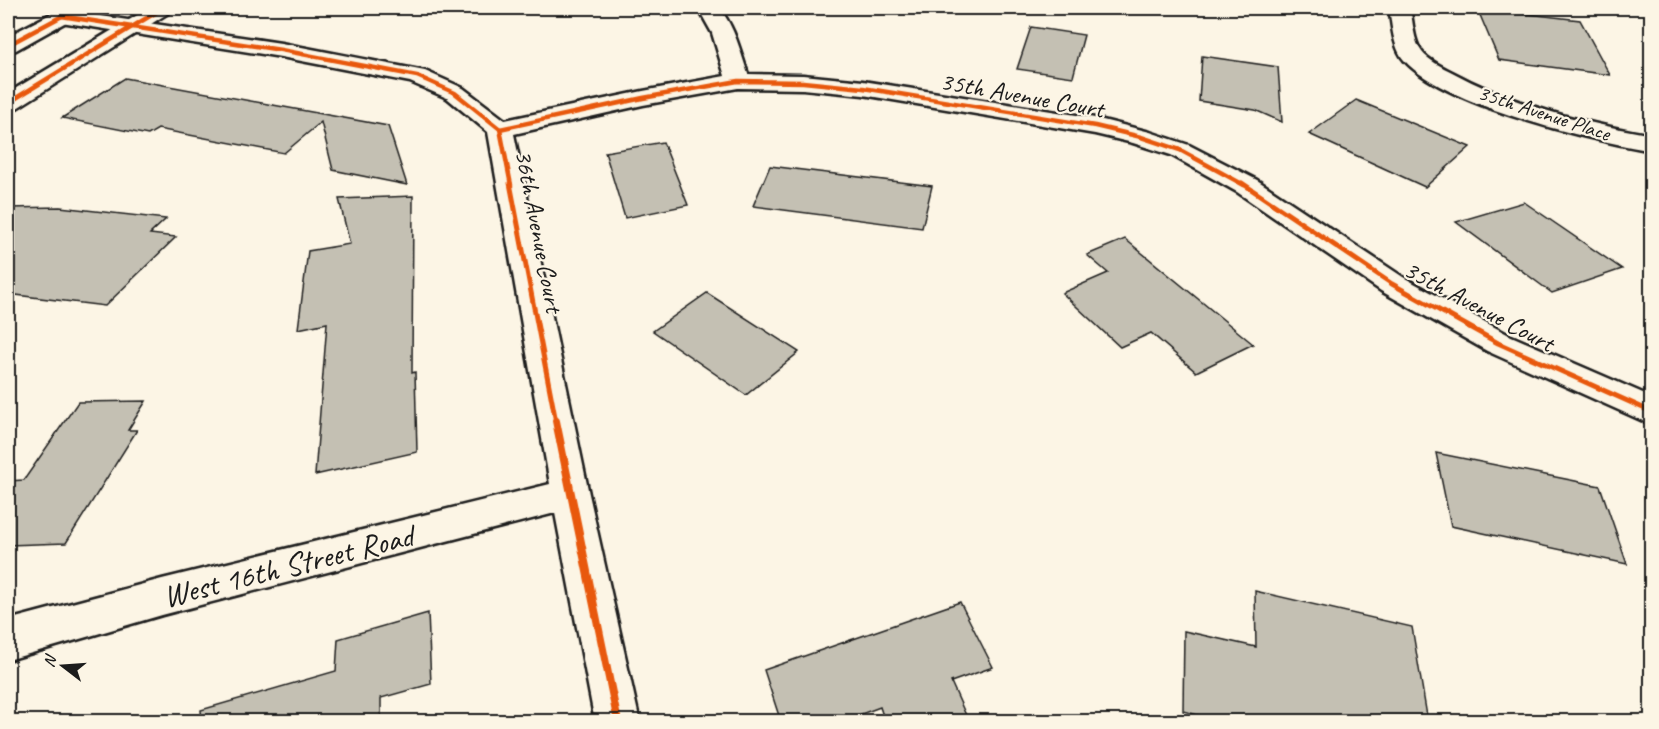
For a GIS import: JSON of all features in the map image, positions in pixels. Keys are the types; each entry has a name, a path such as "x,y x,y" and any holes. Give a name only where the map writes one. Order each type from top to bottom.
{"street":[{"path":"8,103 163,8"},
{"path":"708,8 715,16 724,37 738,81"},
{"name":"35th Avenue Place","path":"1400,8 1411,54 1439,76 1509,105 1581,128 1652,143"},
{"path":"8,45 69,12"},
{"name":"36th Avenue Court","path":"69,12 132,27 280,50 417,76 455,93 500,129 570,495 618,722"},
{"name":"35th Avenue Court","path":"500,129 643,98 738,81 803,82 863,88 1095,126 1142,137 1180,150 1247,186 1402,290 1498,343 1652,412"},
{"name":"West 16th Street Road","path":"8,640 162,597 570,495"}],"building":[{"path":"1477,8 1580,20 1610,75 1499,60"},
{"path":"1031,27 1084,35 1073,77 1017,69"},
{"path":"1202,56 1278,67 1282,122 1255,110 1199,101"},
{"path":"125,78 388,126 407,185 333,170 321,122 284,153 158,129 148,135 62,118"},
{"path":"1356,100 1470,147 1425,187 1309,134"},
{"path":"663,142 688,205 625,218 605,152"},
{"path":"770,166 932,186 922,228 753,206"},
{"path":"413,196 412,373 415,372 417,452 315,475 327,323 298,329 308,251 350,244 339,199"},
{"path":"1524,202 1622,269 1552,293 1456,222"},
{"path":"60,207 166,219 150,234 176,237 105,306 8,294 8,208"},
{"path":"1125,239 1253,344 1196,372 1151,333 1120,347 1062,293 1108,273 1087,255"},
{"path":"707,293 799,352 746,395 653,331"},
{"path":"146,401 128,430 137,430 66,543 8,545 8,481 24,480 78,402"},
{"path":"1436,453 1600,486 1627,564 1451,526"},
{"path":"1255,591 1412,627 1428,722 1223,722 1183,711 1184,631 1256,647"},
{"path":"960,602 993,667 951,682 969,722 885,722 880,707 840,722 781,722 764,670"},
{"path":"428,613 431,684 381,698 381,722 202,722 201,710 336,671 338,639"}],"cycle path":[{"path":"8,45 77,8"},
{"path":"8,103 163,8"},
{"path":"61,16 281,50 417,76 455,93 500,129 570,494 618,722"},
{"path":"500,129 643,98 738,81 803,82 863,88 1095,126 1141,137 1180,150 1247,186 1392,284 1498,343 1652,412"}]}
